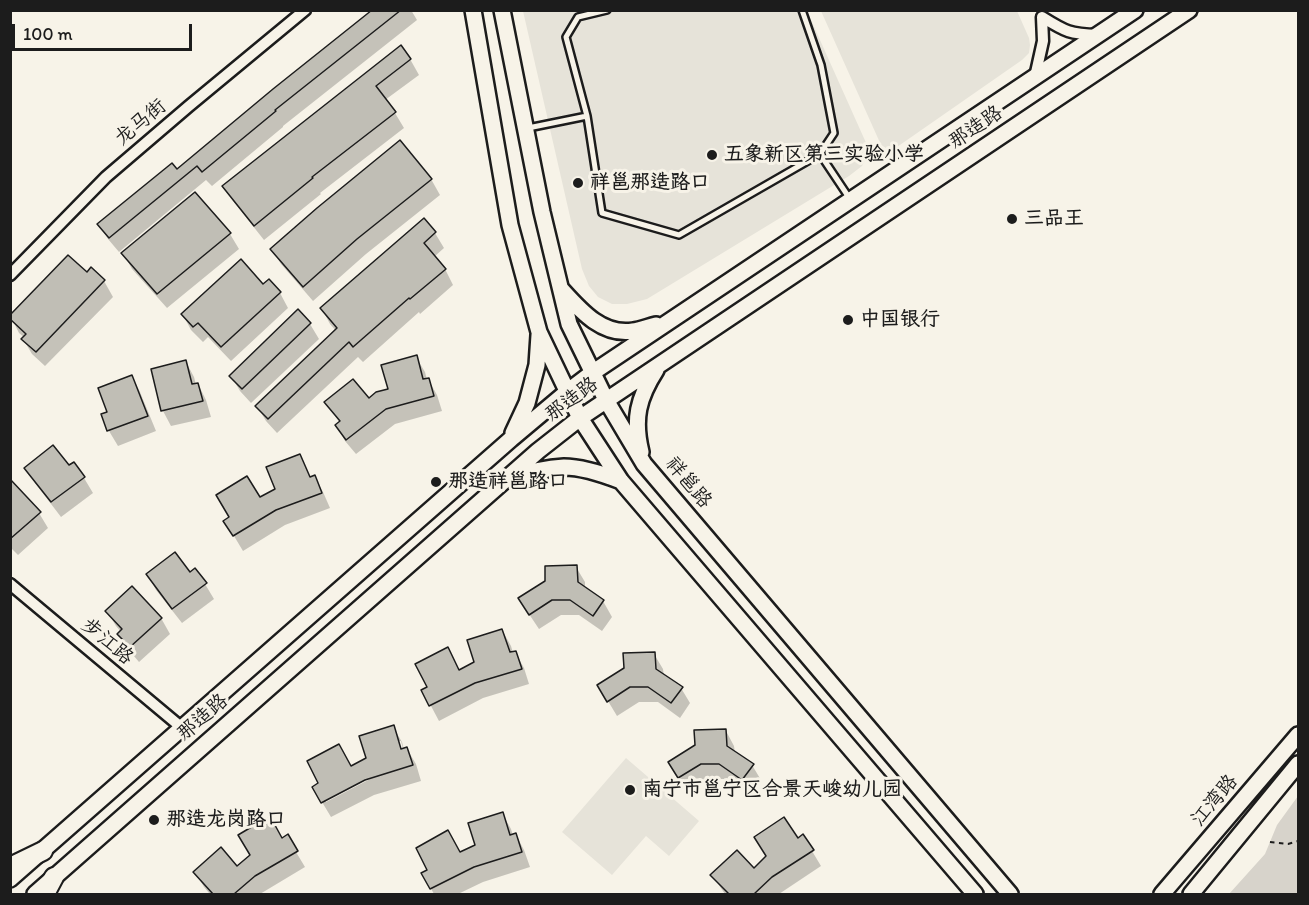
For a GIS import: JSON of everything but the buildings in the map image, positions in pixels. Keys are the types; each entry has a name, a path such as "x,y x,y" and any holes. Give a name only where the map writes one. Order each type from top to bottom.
{"main road":[{"path":"10,867 43,851"},
{"path":"45,894 54,877"}],"street":[{"name":"龙马街","path":"10,275 106,177 305,10"},
{"path":"473,10 510,225 539,332 580,418 621,481 975,894"},
{"name":"祥邕路","path":"502,10 559,287 569,324 606,400 644,464 1010,894"},
{"name":"那造路","path":"10,879 181,727 567,392 592,373 1135,10"},
{"name":"那造路","path":"35,894 538,451 580,418 1189,10"},
{"path":"1041,14 1065,31 1098,35"},
{"path":"1035,77 1043,41 1041,14"},
{"path":"559,287 581,311 605,328 630,332 668,322"},
{"path":"511,439 527,403 537,365 539,332"},
{"path":"644,464 637,437 638,412 644,388 659,364"},
{"path":"507,479 536,470 566,467 597,472 621,481"},
{"name":"步江路","path":"10,584 181,727"},
{"name":"江湾路","path":"1162,894 1299,735"},
{"name":"江湾路","path":"1191,894 1299,764"}],"lane":[{"path":"607,10 578,17 566,37 587,116 602,213 679,235 820,154 834,134 821,65 802,10"},
{"path":"525,129 587,116"},
{"path":"820,154 851,200"}],"path":[{"path":"1270,843 1299,842"}],"shaded area":[{"name":"五象新区第三实验小学","path":"523,11 807,11 867,145 866,159 862,166 849,176 647,299 627,304 612,304 598,297 589,286 582,269"},
{"path":"821,11 1017,11 1029,38 1029,53 897,147 886,148 881,145"},
{"name":"南宁市邕宁区合景天峻幼儿园","path":"626,758 699,821 669,856 646,836 612,875 562,832"},
{"path":"1298,796 1298,894 1229,894 1265,854 1277,825"}],"place":[{"name":"五象新区第三实验小学","path":"712,155"},
{"name":"祥邕那造路口","path":"578,183"},
{"name":"三品王","path":"1012,219"},
{"name":"中国银行","path":"848,320"},
{"name":"那造祥邕路口","path":"436,482"},
{"name":"南宁市邕宁区合景天峻幼儿园","path":"630,790"},
{"name":"那造龙岗路口","path":"154,820"}]}
